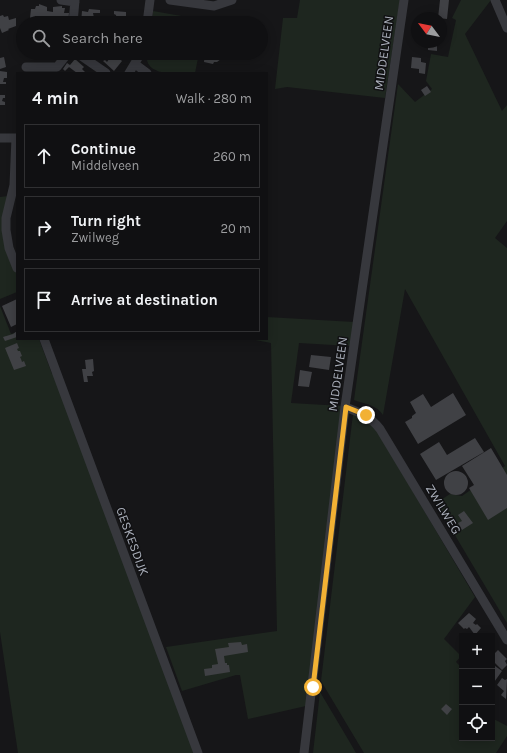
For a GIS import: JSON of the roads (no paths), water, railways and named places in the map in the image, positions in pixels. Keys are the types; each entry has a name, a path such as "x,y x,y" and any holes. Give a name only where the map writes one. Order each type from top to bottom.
{"street":[{"path":"61,0 75,1 74,16"},
{"path":"147,16 150,0"},
{"path":"170,0 214,6 232,0"},
{"name":"MIDDELVEEN","path":"304,753 346,407 404,0"},
{"path":"495,0 507,28"},
{"path":"26,67 57,67 62,60"},
{"path":"87,60 105,72"},
{"path":"130,72 137,60"},
{"path":"135,64 146,72"},
{"path":"0,138 16,138 14,185 6,218 9,248 16,266"},
{"name":"GESKESDIJK","path":"44,340 198,753"},
{"name":"ZWILWEG","path":"346,407 366,415 375,422 380,429 507,640"}]}
